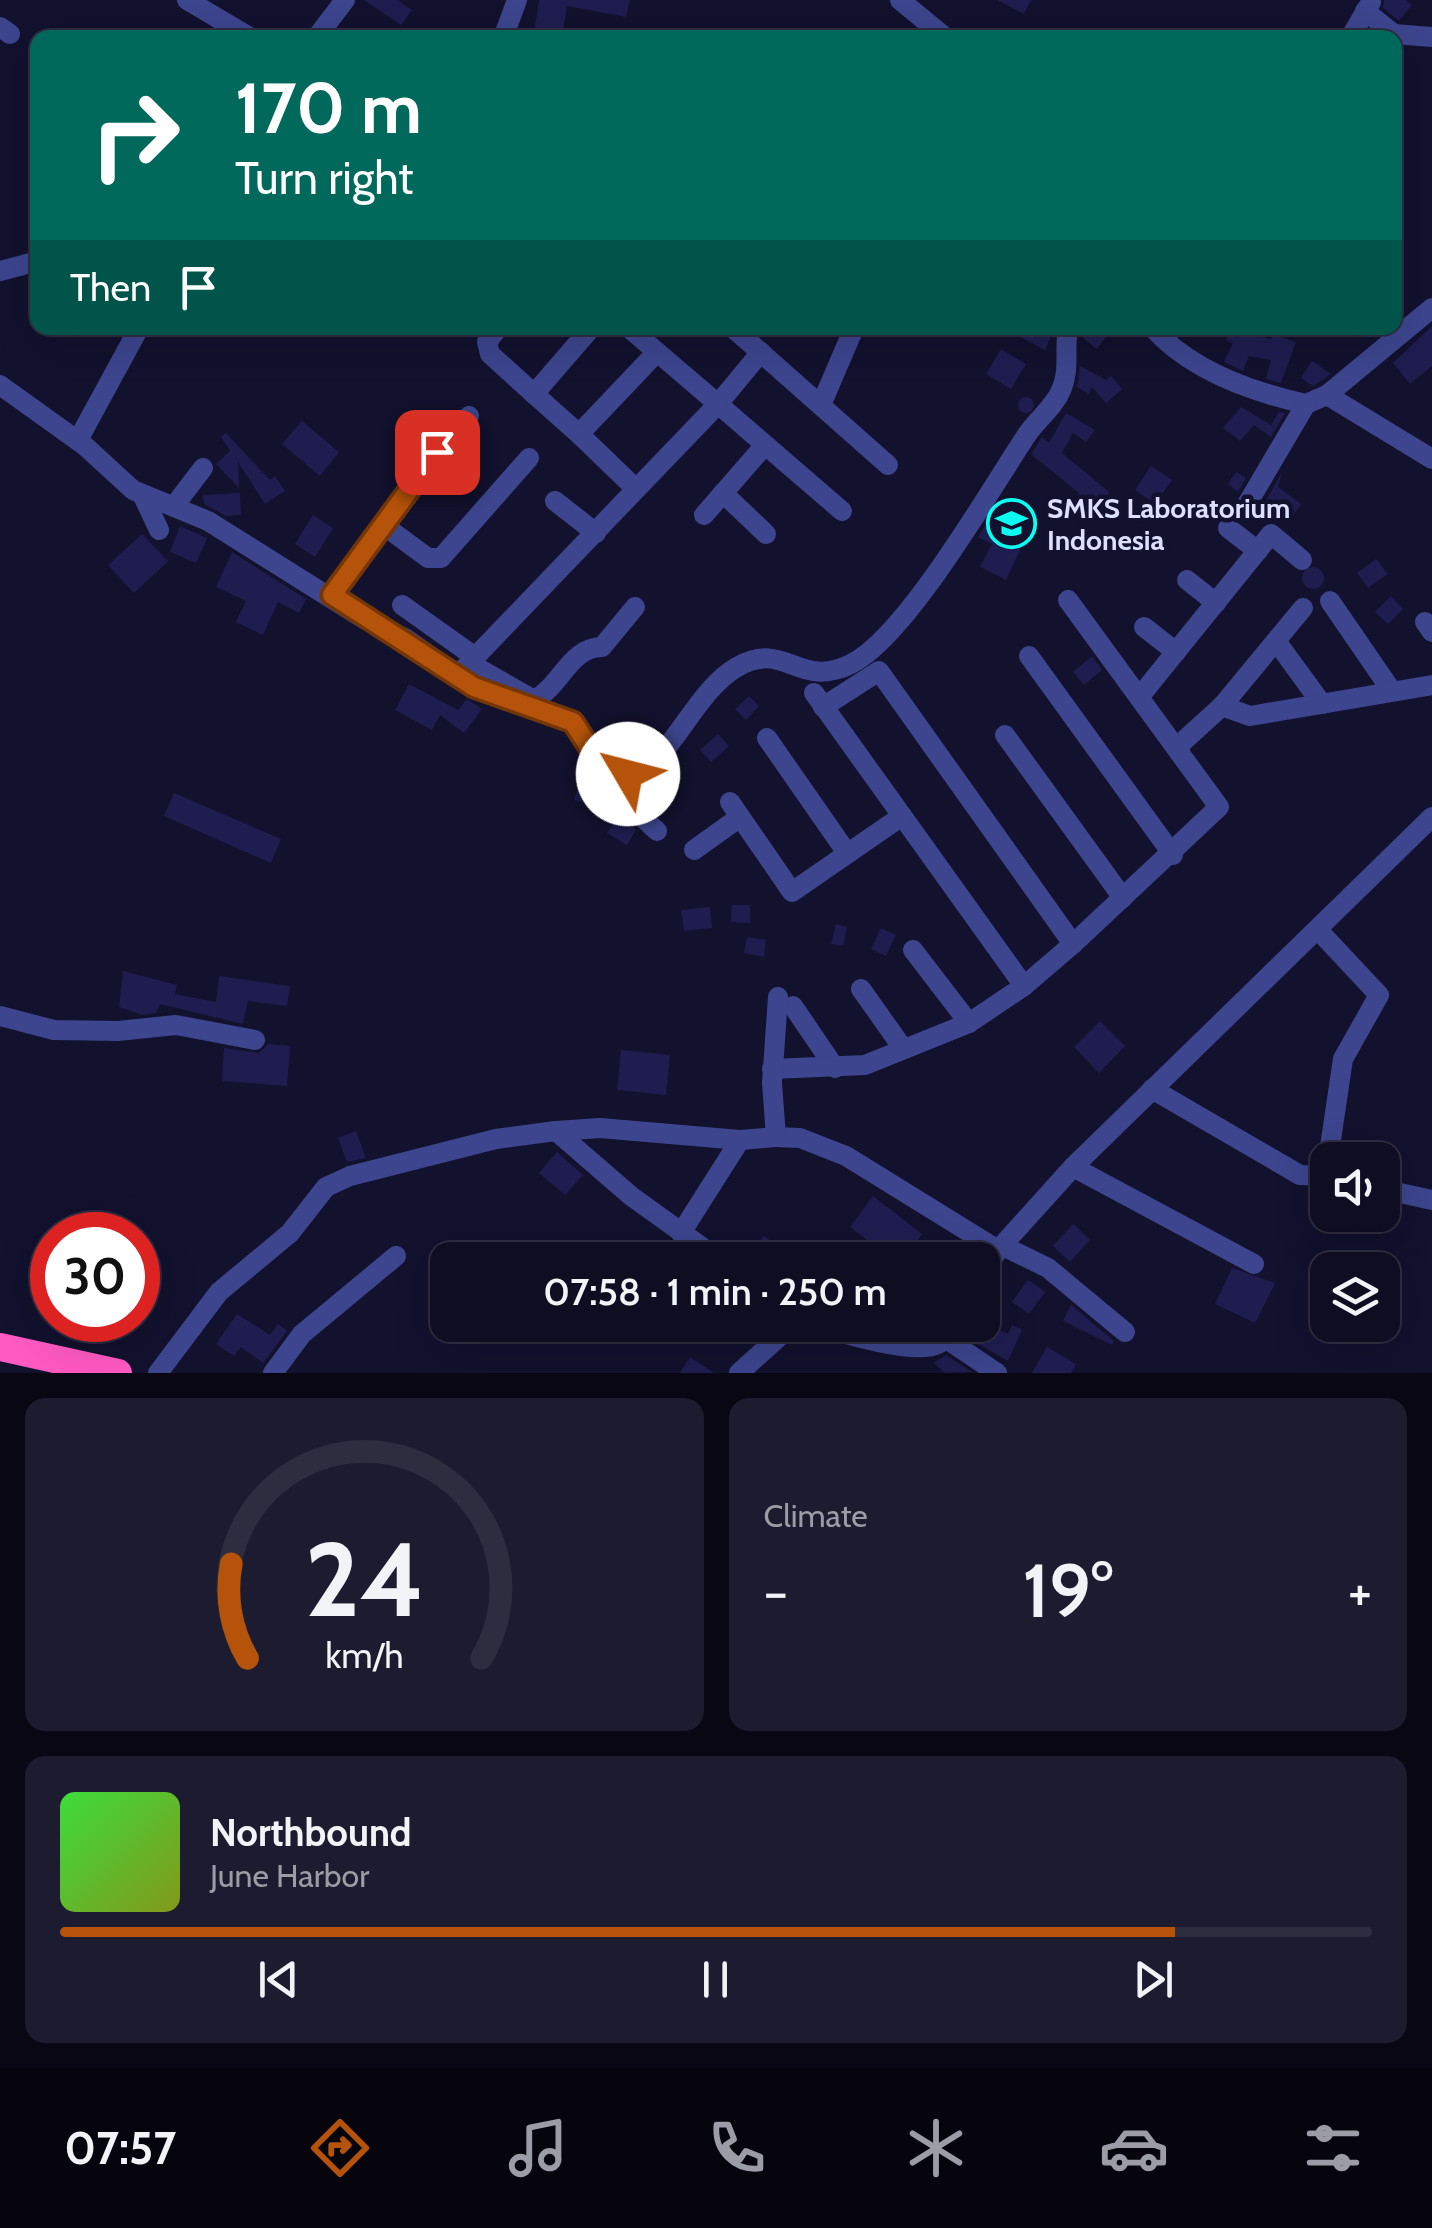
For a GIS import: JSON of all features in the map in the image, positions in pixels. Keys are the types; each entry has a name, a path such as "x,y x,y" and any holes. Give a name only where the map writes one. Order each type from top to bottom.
{"highway":[{"path":"0,1347 118,1373"}],"street":[{"path":"187,0 237,30"},
{"path":"322,30 345,0"},
{"path":"506,30 517,0"},
{"path":"900,0 936,30"},
{"path":"1354,30 1368,6 1390,30"},
{"path":"1402,35 1432,37"},
{"path":"0,272 30,263"},
{"path":"1402,333 1432,308"},
{"path":"78,440 134,335"},
{"path":"492,335 487,342 490,354 636,488"},
{"path":"534,394 585,335"},
{"path":"637,335 842,512"},
{"path":"742,335 888,464"},
{"path":"821,405 851,335"},
{"path":"402,605 467,665 492,696 573,722 599,762 620,773 638,773 707,692 735,668 766,656 804,672 823,674 866,655 905,612 969,527 1028,433 1053,404 1065,379 1068,335"},
{"path":"1162,335 1202,366 1306,404"},
{"path":"1243,511 1306,404 1327,396 1400,335"},
{"path":"579,434 657,352"},
{"path":"467,665 596,534 718,404 761,352"},
{"path":"0,384 78,440 142,495 156,516 159,530"},
{"path":"1327,396 1432,460"},
{"path":"332,595 382,524 468,416"},
{"path":"704,515 765,444"},
{"path":"382,524 428,558 441,558 529,458"},
{"path":"174,506 203,468"},
{"path":"723,493 766,534"},
{"path":"142,495 208,520 332,595 534,700 581,652 602,647 635,607"},
{"path":"555,502 596,534"},
{"path":"1228,528 1258,551"},
{"path":"1141,695 1271,534 1302,560"},
{"path":"1187,580 1216,602"},
{"path":"772,1069 865,1065 969,1023 1024,986 1073,944 1173,855 1218,807 1141,695 1068,600"},
{"path":"1330,601 1392,690"},
{"path":"1177,747 1222,706 1303,608"},
{"path":"1144,628 1176,652"},
{"path":"1276,641 1322,704"},
{"path":"1029,656 1173,855"},
{"path":"1024,986 818,700 879,671 1073,944"},
{"path":"1222,706 1250,716 1432,685"},
{"path":"1005,736 1124,898"},
{"path":"767,738 848,853"},
{"path":"620,773 612,789 657,831"},
{"path":"694,850 735,809 792,892 902,816"},
{"path":"1001,1248 1073,1167 1224,1016 1319,932 1432,817"},
{"path":"1319,932 1379,995 1343,1059 1331,1142"},
{"path":"914,950 969,1023"},
{"path":"861,989 902,1047"},
{"path":"776,1137 772,1069 786,1001 835,1068"},
{"path":"0,1016 54,1030 118,1031 176,1025 255,1040"},
{"path":"1152,1089 1300,1175 1310,1175"},
{"path":"158,1373 219,1292 290,1234 326,1188 380,1167 496,1139 600,1128 740,1140 800,1138 846,1156 1001,1248 1048,1268 1125,1332"},
{"path":"556,1131 575,1152 694,1242"},
{"path":"681,1233 740,1140"},
{"path":"1073,1167 1254,1264"},
{"path":"1400,1193 1432,1200"},
{"path":"273,1373 302,1334 396,1256"},
{"path":"739,1373 773,1342"},
{"path":"888,1342 928,1347 935,1342"},
{"path":"961,1342 997,1373"}],"building":[{"path":"364,0 398,0 412,10 401,25"},
{"path":"539,0 630,0 626,17 567,6 563,30 534,30"},
{"path":"997,0 1031,0 1024,14"},
{"path":"1384,0 1406,0 1412,5 1399,21 1383,8"},
{"path":"1432,326 1432,366 1410,384 1393,363"},
{"path":"1017,335 1051,335 1045,350"},
{"path":"1085,335 1107,335 1097,349 1083,338"},
{"path":"1228,335 1271,339 1276,335 1296,342 1281,383 1266,379 1271,360 1249,356 1243,371 1224,362 1233,343 1226,341"},
{"path":"1001,349 1026,364 1011,389 986,374"},
{"path":"1312,361 1331,374 1313,386 1301,378"},
{"path":"1080,366 1106,380 1111,376 1122,389 1106,403 1092,387 1089,394 1077,387"},
{"path":"1026,397 1034,405 1026,413 1018,405"},
{"path":"1241,407 1271,425 1279,412 1285,413 1271,437 1254,425 1240,441 1223,428"},
{"path":"1066,413 1095,430 1086,442 1073,433 1062,453 1109,492 1089,516 1072,502 1079,493 1031,454 1042,437 1049,443"},
{"path":"302,421 339,452 320,476 282,444"},
{"path":"226,433 270,480 275,476 285,491 265,504 238,462 239,488 216,464 230,451 221,437"},
{"path":"1151,466 1172,480 1155,504 1135,490"},
{"path":"1236,472 1246,478 1238,492 1228,484"},
{"path":"1282,472 1278,487 1301,504 1291,518 1268,501 1256,518"},
{"path":"240,493 241,515 226,516 204,504 203,495"},
{"path":"313,515 333,528 315,557 295,544"},
{"path":"989,520 1025,539 1006,580 980,567 992,544 978,537"},
{"path":"180,526 207,538 196,563 170,552"},
{"path":"142,534 168,561 134,593 108,565"},
{"path":"232,552 306,599 299,613 278,602 263,635 236,622 246,601 216,587"},
{"path":"1376,559 1388,574 1368,588 1357,573"},
{"path":"1313,567 1321,570 1321,586 1313,589 1305,586 1302,578 1305,570"},
{"path":"1391,596 1403,609 1388,624 1375,612"},
{"path":"1092,656 1102,670 1084,685 1073,672"},
{"path":"409,684 458,710 467,699 482,709 464,733 440,715 432,730 395,710"},
{"path":"749,696 759,706 746,720 735,709"},
{"path":"611,733 636,739 631,760 608,751"},
{"path":"718,734 729,746 711,762 700,750"},
{"path":"580,780 599,785 604,808 574,800"},
{"path":"174,793 281,839 271,863 164,816"},
{"path":"619,814 636,830 627,845 607,833"},
{"path":"732,905 750,905 750,923 731,922"},
{"path":"710,907 712,928 684,931 681,910"},
{"path":"836,924 847,927 843,946 831,944"},
{"path":"881,928 896,935 886,956 871,949"},
{"path":"747,937 766,940 764,957 744,953"},
{"path":"123,971 177,985 175,994 216,1002 219,976 290,986 287,1006 248,1001 243,1024 160,1004 156,1013 142,1015 119,1007"},
{"path":"1100,1021 1125,1046 1099,1073 1074,1047"},
{"path":"268,1044 290,1046 287,1086 222,1081 224,1048 259,1053"},
{"path":"621,1050 670,1055 666,1095 617,1090"},
{"path":"356,1131 366,1158 347,1162 338,1138"},
{"path":"557,1152 583,1175 565,1195 539,1173"},
{"path":"873,1196 922,1234 916,1242 870,1242 850,1227"},
{"path":"1073,1224 1090,1240 1070,1262 1053,1246"},
{"path":"1232,1268 1275,1283 1255,1323 1215,1304"},
{"path":"1028,1280 1045,1292 1029,1314 1012,1302"},
{"path":"1071,1305 1114,1341 1112,1345 1063,1321"},
{"path":"237,1314 270,1335 278,1324 287,1331 263,1363 241,1347 234,1356 216,1344"},
{"path":"1012,1325 1022,1330 1008,1361 976,1343 1000,1342 1000,1330 1008,1334"},
{"path":"1047,1347 1076,1364 1071,1373 1032,1373"},
{"path":"946,1355 972,1372 945,1373 934,1363"},
{"path":"690,1357 714,1373 680,1373"}],"place":[{"name":"SMKS Laboratorium Indonesia","path":"1012,524"}],"route":[{"path":"437,452 332,595 364,619 429,654 474,687 573,722 584,733 599,762 628,774"}]}
